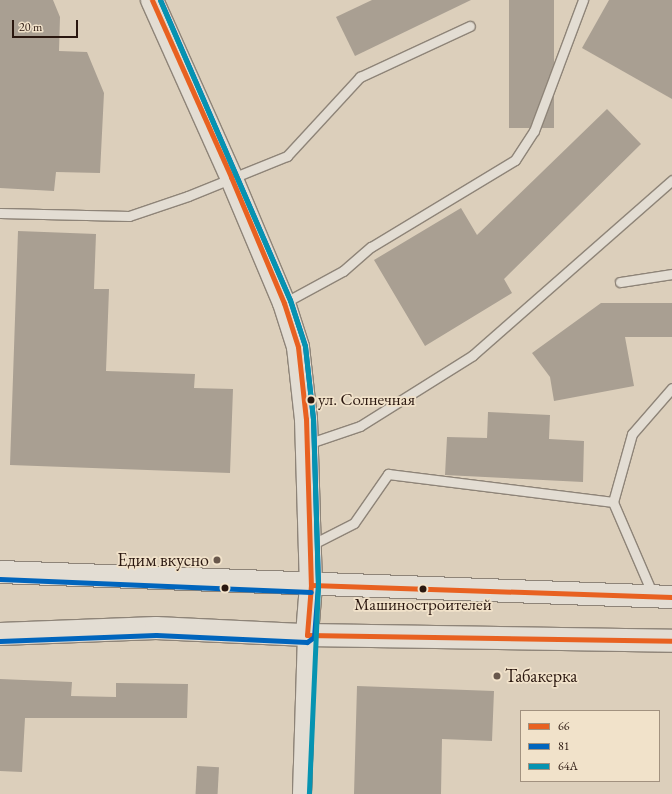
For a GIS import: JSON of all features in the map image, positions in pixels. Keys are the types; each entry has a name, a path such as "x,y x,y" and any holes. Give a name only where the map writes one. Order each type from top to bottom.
{"main road":[{"path":"152,0 231,177 284,303 298,347 307,444 311,585 307,635"},
{"path":"0,572 311,585 663,597"},
{"path":"0,634 156,628 307,635 672,641"}],"street":[{"path":"302,794 307,635"}],"lane":[{"path":"284,303 319,285 371,247 515,160 534,131 583,0"},
{"path":"0,213 129,216 287,156 360,77 470,26"},
{"path":"307,444 360,426 473,355 672,180"},
{"path":"620,282 672,274"},
{"path":"663,597 613,502 632,434 672,388"},
{"path":"310,546 354,523 388,474 613,502"}],"building":[{"path":"0,0 53,0 60,17 59,51 87,52 104,93 100,173 56,172 54,191 0,188"},
{"path":"372,0 471,0 355,56 336,17"},
{"path":"509,0 554,0 554,128 509,128"},
{"path":"609,0 672,0 672,99 582,48"},
{"path":"607,109 641,144 504,279 512,293 425,346 374,260 461,208 477,235"},
{"path":"18,231 96,234 94,289 109,289 106,371 195,374 194,388 233,389 230,473 10,465"},
{"path":"601,303 672,303 672,337 625,337 634,386 554,401 550,377 532,353"},
{"path":"488,412 550,415 549,439 584,441 583,482 445,475 447,437 487,438"},
{"path":"0,679 72,682 71,696 116,697 116,683 188,684 187,718 25,718 22,772 0,771"},
{"path":"357,686 494,691 492,741 442,739 441,794 354,794"},
{"path":"197,766 219,767 218,794 196,794"}],"transit line":[{"name":"66","path":"152,0 231,177 284,303 298,347 306,419 311,585 307,635 672,641"},
{"name":"81","path":"0,641 156,635 307,642 314,637 318,585 313,419 305,346 290,300 160,0"},
{"name":"64А","path":"160,0 290,300 305,346 313,419 318,585 309,794"},
{"name":"81","path":"0,579 311,592"},
{"name":"66","path":"311,585 672,597"}],"place":[{"name":"ул. Солнечная","path":"311,400"},
{"name":"Едим вкусно","path":"217,560"},
{"name":"Машиностроителей","path":"423,589"},
{"name":"Табакерка","path":"497,676"}]}
